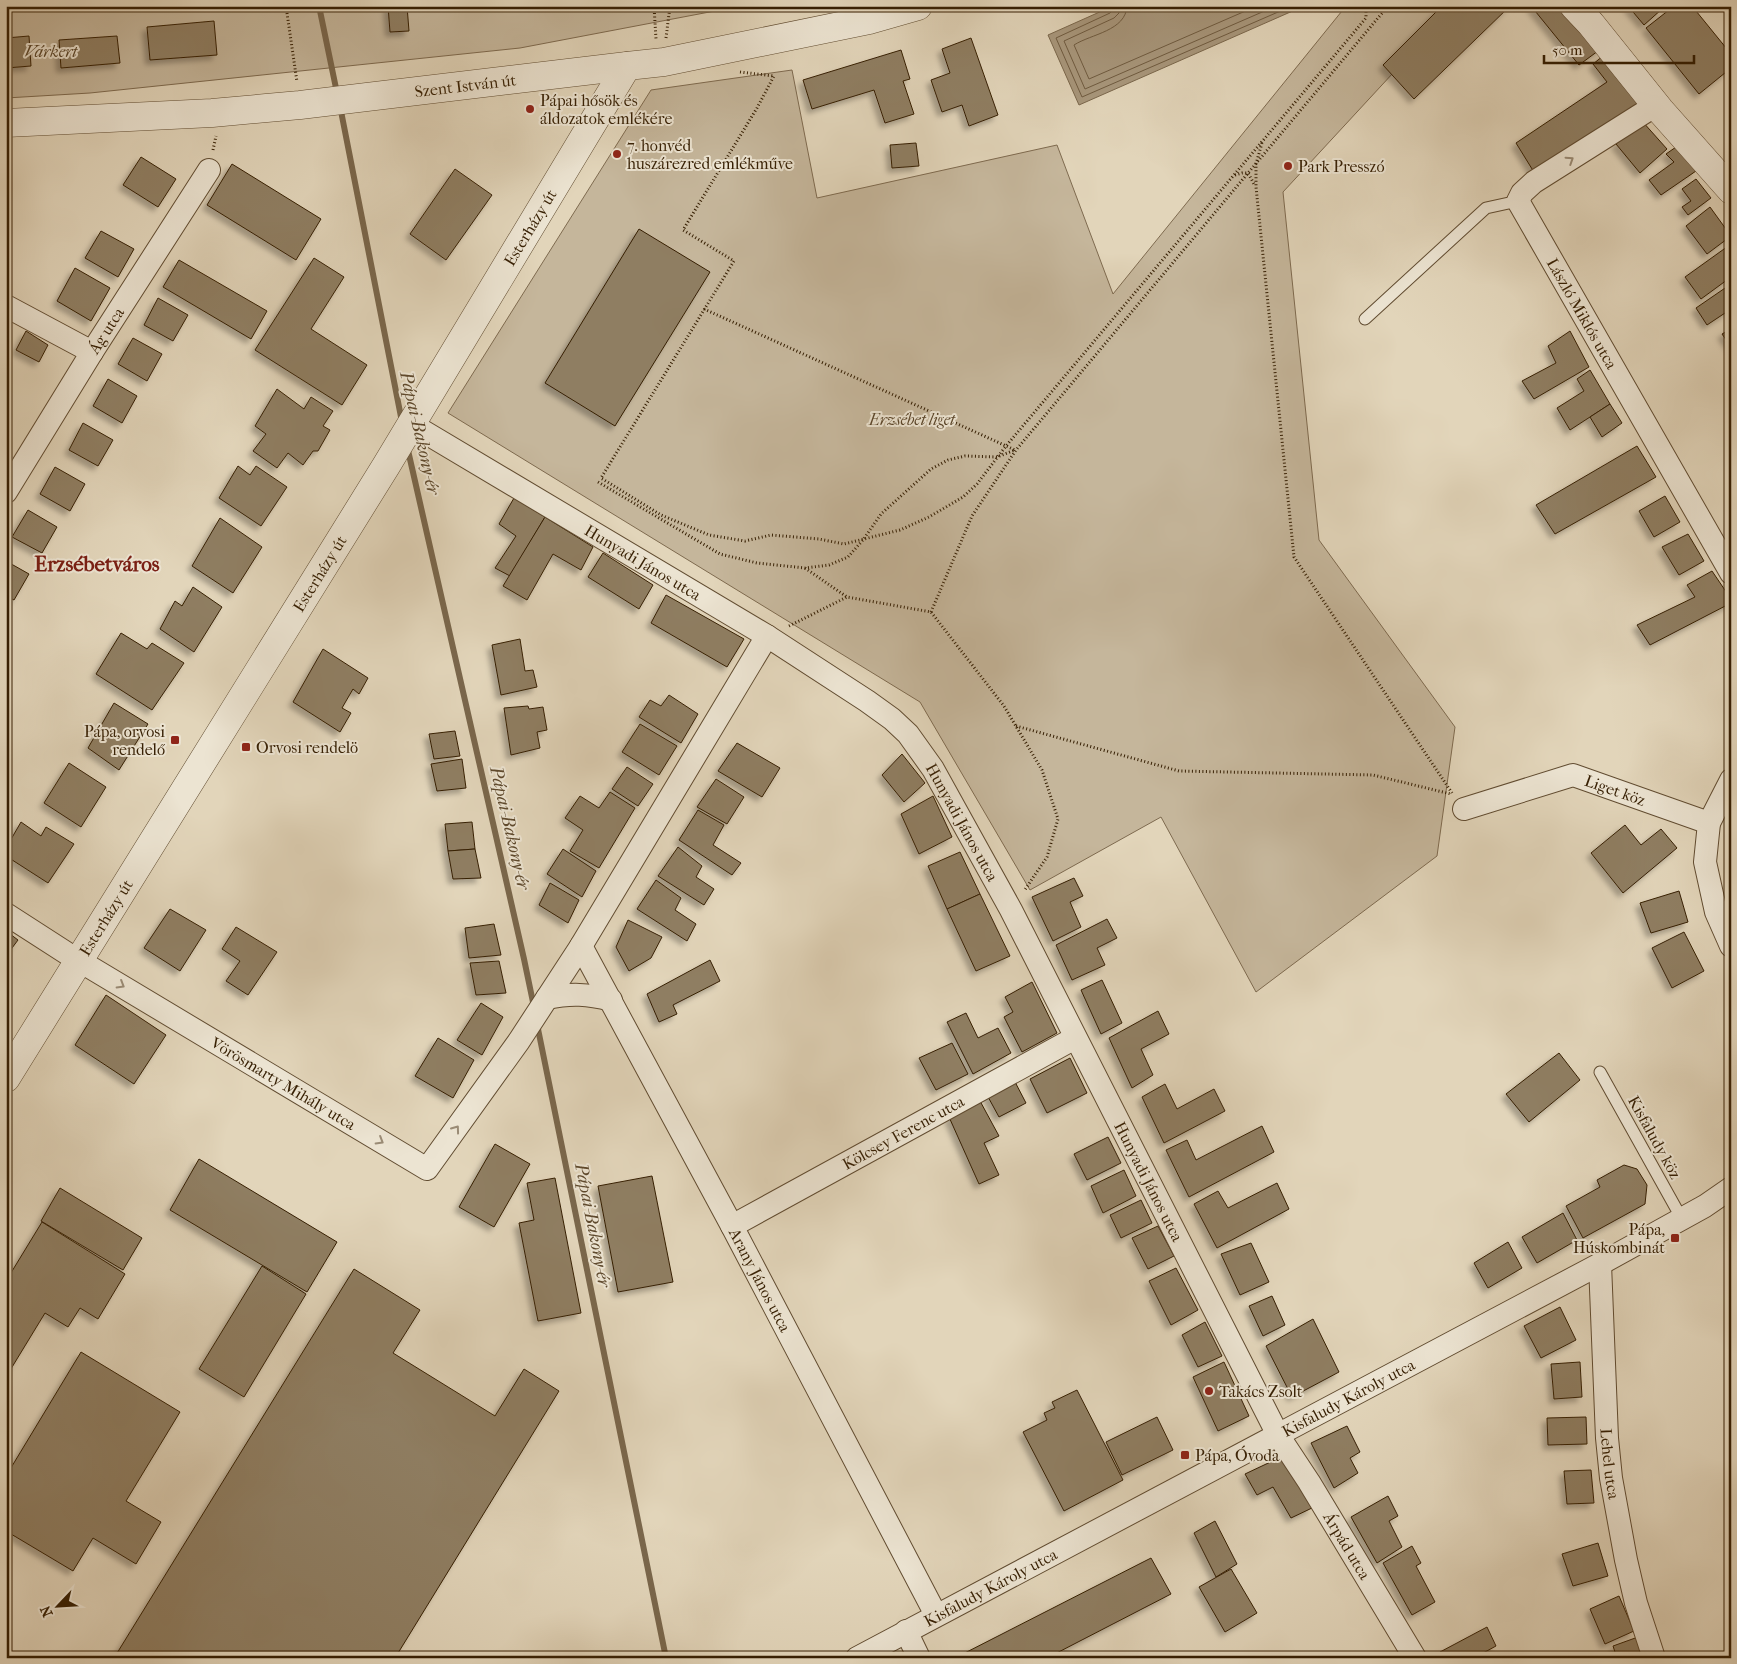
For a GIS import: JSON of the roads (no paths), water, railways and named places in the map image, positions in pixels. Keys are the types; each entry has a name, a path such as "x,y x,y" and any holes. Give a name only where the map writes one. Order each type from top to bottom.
{"street":[{"name":"Szent István út","path":"6,123 212,113 309,104 660,62 869,20 918,6"},
{"path":"1574,6 1591,24 1656,105 1731,190"},
{"name":"Esterházy út","path":"6,1078 386,466 627,66"},
{"path":"1523,193 1656,105"},
{"name":"Ág utca","path":"6,492 92,352 209,170"},
{"name":"László Miklós utca","path":"1523,193 1731,573"},
{"path":"6,306 92,352"},
{"name":"Hunyadi János utca","path":"411,424 766,636 867,701 892,719 908,734 933,769 1011,910 1278,1435"},
{"path":"547,998 581,946 766,636"},
{"name":"Liget köz","path":"1458,801 1572,775 1709,823"},
{"path":"1731,780 1709,823 1705,862 1716,912 1731,946"},
{"name":"Vörösmarty Mihály utca","path":"6,914 79,960 428,1169 519,1041 547,998"},
{"name":"Arany János utca","path":"581,946 732,1226 936,1615"},
{"path":"547,998 566,994 592,995 611,1000"},
{"name":"Kölcsey Ferenc utca","path":"732,1226 1075,1038"},
{"name":"Kisfaludy Károly utca","path":"857,1658 1600,1264 1705,1206 1731,1188"},
{"name":"Lehel utca","path":"1600,1264 1607,1438 1611,1478 1636,1603 1654,1658"},
{"name":"Árpád utca","path":"1278,1435 1309,1482 1415,1658"},
{"path":"906,1631 919,1658"}],"lane":[{"path":"1365,319 1486,208 1523,193"},
{"name":"Kisfaludy köz","path":"1600,1072 1682,1219"}],"water":[{"path":"1113,6 1304,6 1079,105 1048,35"}],"waterway":[{"name":"Pápai-Bakony-ér","path":"319,6 337,93"},
{"name":"Pápai-Bakony-ér","path":"340,106 402,422"},
{"name":"Pápai-Bakony-ér","path":"407,446 534,1007"},
{"name":"Pápai-Bakony-ér","path":"537,1024 666,1658"}],"place":[{"name":"Pápai hősök és áldozatok emlékére","path":"530,109"},
{"name":"7. honvéd huszárezred emlékműve","path":"617,154"},
{"name":"Park Presszó","path":"1288,166"},
{"name":"Pápa, orvosi rendelő","path":"175,740"},
{"name":"Orvosi rendelö","path":"246,747"},
{"name":"Pápa, Húskombinát","path":"1675,1238"},
{"name":"Takács Zsolt","path":"1209,1391"},
{"name":"Pápa, Óvoda","path":"1185,1455"}],"district":[{"name":"Erzsébetváros","path":"97,564"}],"park label":[{"name":"Várkert","path":"51,51"},
{"name":"Erzsébet liget","path":"912,419"}]}
